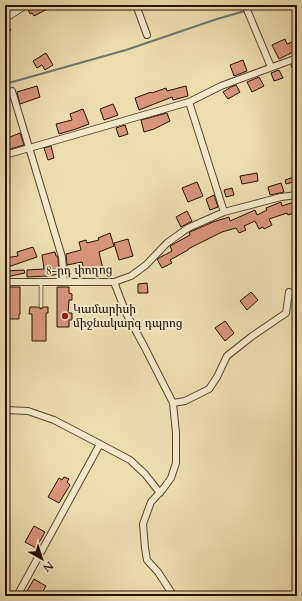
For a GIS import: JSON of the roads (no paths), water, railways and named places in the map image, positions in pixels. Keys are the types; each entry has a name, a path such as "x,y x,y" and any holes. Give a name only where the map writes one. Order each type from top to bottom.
{"main road":[{"path":"5,17 24,5"}],"street":[{"path":"136,5 147,35"},
{"path":"245,5 271,67"},
{"path":"5,155 188,102 221,86 297,58"},
{"path":"12,91 62,257 64,282"},
{"path":"188,102 224,212"},
{"name":"8-րդ փողոց","path":"5,282 114,282 131,276 146,265 167,243 188,228 224,212 281,197 297,196"},
{"path":"114,282 126,313 173,404 176,433 176,463 171,478 152,502 142,524 147,560 158,572 171,592 171,596"},
{"path":"173,404 185,401 210,389 226,356 286,313 289,292"},
{"path":"5,410 28,411 54,420 130,460 145,474 160,493"},
{"path":"17,596 100,444"}],"lane":[{"path":"41,282 41,306"}],"waterway":[{"path":"5,84 126,50 217,19 266,5"}],"place":[{"name":"Կամարիսի միջնակարգ դպրոց","path":"65,316"}]}
